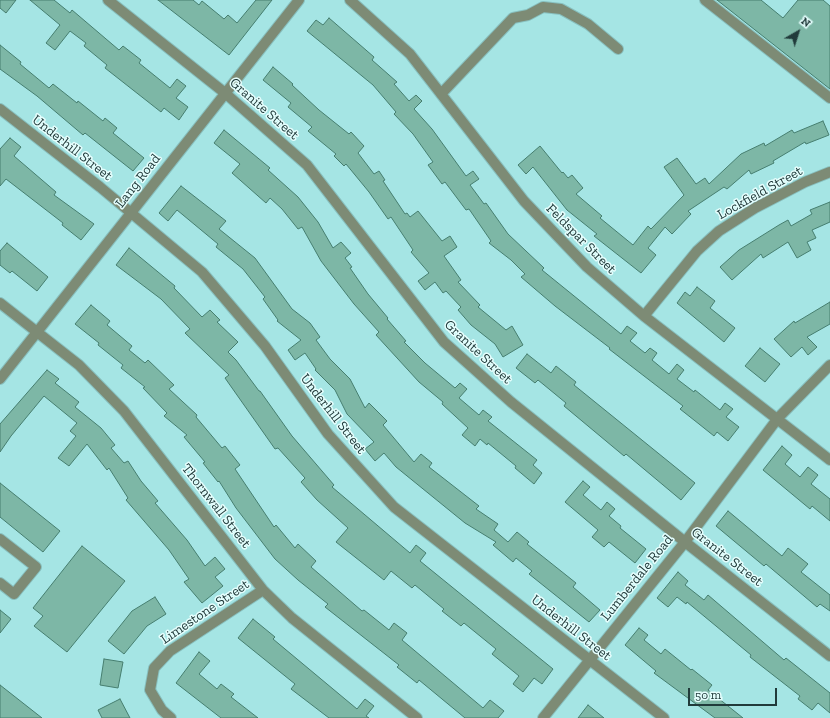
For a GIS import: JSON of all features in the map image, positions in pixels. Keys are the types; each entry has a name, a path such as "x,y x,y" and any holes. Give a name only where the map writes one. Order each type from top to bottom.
{"street":[{"name":"Granite Street","path":"108,0 225,93 307,165 397,284 444,342 512,402 685,542 830,656"},
{"name":"Lang Road","path":"0,379 38,333 131,212 299,0"},
{"name":"Feldspar Street","path":"350,0 410,54 524,201 587,267 644,316 778,418 830,460"},
{"path":"705,0 830,98"},
{"path":"441,94 513,18 528,15 543,7 561,9 588,24 618,49"},
{"name":"Underhill Street","path":"0,109 131,212 202,272 265,346 328,434 394,507 664,718"},
{"name":"Lockfield Street","path":"644,316 697,251 720,231 755,208 805,182 830,172"},
{"name":"Thornwall Street","path":"0,303 79,365 124,411 263,590 292,618 417,718"},
{"name":"Lumberdale Road","path":"543,718 685,542 778,418 830,365"},
{"path":"0,539 36,567 14,594 0,583"},
{"name":"Limestone Street","path":"171,718 162,710 150,690 154,668 170,651 263,590"}],"building":[{"path":"0,0 16,0 6,13 0,8"},
{"path":"30,0 54,0 70,13 72,10 119,50 123,46 141,60 139,63 170,88 177,79 186,86 176,98 188,107 179,120 164,108 161,112 105,68 107,65 84,46 86,43 70,31 55,50 46,43 60,25"},
{"path":"158,0 193,0 199,5 202,1 224,19 228,15 237,23 256,0 272,0 229,55"},
{"path":"717,0 761,0 783,18 798,0 823,0 830,6 830,89"},
{"path":"329,18 374,57 372,60 397,82 394,84 409,101 416,95 422,101 414,109 432,129 466,176 473,171 479,179 470,185 484,204 486,203 508,234 544,268 542,270 621,334 627,326 637,333 630,341 645,353 650,348 657,353 652,360 669,374 677,364 684,370 677,379 694,392 695,390 720,410 725,403 733,409 726,417 739,427 728,441 717,432 714,436 680,409 683,406 555,306 521,277 525,274 511,260 489,243 491,241 469,209 466,210 445,182 442,184 428,165 433,162 413,134 394,114 396,112 373,85 307,31 316,20 323,25"},
{"path":"0,45 49,88 53,84 77,103 78,101 103,121 105,118 117,128 113,133 144,158 133,171 85,133 83,135 37,96 0,69"},
{"path":"273,67 293,84 292,85 319,110 349,134 351,132 364,146 358,153 374,174 379,171 385,180 383,181 405,214 407,213 410,217 418,211 442,241 450,236 457,247 444,256 461,280 458,282 480,305 478,307 506,330 512,326 523,345 503,357 495,344 471,325 458,310 461,307 446,291 443,293 435,282 425,290 418,281 429,273 411,252 413,250 391,217 388,219 369,192 346,164 344,166 334,156 336,154 308,131 312,127 288,107 291,103 263,80"},
{"path":"823,121 829,135 806,144 805,142 773,161 774,163 751,174 749,170 727,189 724,187 688,211 691,214 672,234 665,227 648,248 656,255 641,273 594,236 597,234 567,210 533,167 526,174 518,165 540,146 562,173 563,172 568,178 572,175 583,188 576,194 602,216 600,218 633,245 648,226 651,229 684,195 664,167 677,158 696,184 705,178 709,184 741,154 764,143 765,146 792,130 794,133"},
{"path":"224,130 270,168 268,170 298,197 318,222 333,248 341,242 351,253 345,258 352,267 350,268 368,294 388,318 387,319 406,341 404,342 425,363 455,388 460,383 467,389 459,398 479,415 483,410 492,417 488,421 537,460 533,465 542,473 534,484 515,468 516,466 488,443 487,445 480,439 475,446 462,435 468,428 442,404 443,402 419,382 376,335 379,332 354,304 321,261 302,227 298,229 282,209 270,198 266,203 232,173 240,164 214,143"},
{"path":"10,138 21,147 14,156 56,192 54,195 94,224 81,240 62,225 63,223 6,179 0,186 0,149"},
{"path":"181,186 226,221 219,229 255,258 292,309 310,323 320,337 316,340 330,359 350,379 365,408 369,403 387,421 383,425 414,462 421,454 432,463 429,467 479,506 476,509 498,524 494,530 508,542 517,532 529,542 527,544 576,583 573,587 600,610 589,622 529,574 532,571 516,558 513,562 493,545 496,542 465,523 396,467 384,453 375,461 365,449 374,442 347,414 335,390 315,370 316,369 305,353 295,360 288,350 301,340 277,321 278,320 263,299 265,297 243,269 216,247 218,244 177,210 168,221 159,213"},
{"path":"830,202 830,222 812,230 816,238 807,242 811,250 797,258 788,242 763,258 761,254 732,280 720,267 739,250 779,225 788,220 791,226 812,214 810,210"},
{"path":"7,243 48,277 37,291 12,271 10,273 0,265 0,251"},
{"path":"129,248 175,286 174,288 202,317 210,310 220,320 217,322 238,342 228,352 260,391 292,436 334,485 332,487 410,553 416,545 426,553 420,561 553,669 542,684 534,678 523,692 513,684 519,676 492,654 496,649 464,623 461,626 442,611 444,609 415,585 412,588 391,571 384,580 336,542 348,528 317,500 301,482 305,478 278,448 275,449 225,378 229,375 185,333 190,329 161,299 116,265"},
{"path":"697,287 715,301 710,308 735,328 724,342 677,303 685,292 690,296"},
{"path":"830,302 830,324 807,337 817,347 808,355 802,347 791,357 774,339 794,321 795,323"},
{"path":"91,305 110,321 107,325 132,346 129,350 145,363 148,360 174,385 169,389 197,415 196,417 222,448 225,446 240,465 235,469 274,527 276,525 295,548 298,544 316,561 311,567 362,611 364,610 389,630 394,623 407,633 402,640 483,708 490,700 504,711 498,718 465,718 419,680 417,683 397,667 399,665 325,607 328,604 275,559 236,508 219,481 218,482 203,463 205,462 184,437 187,435 164,416 167,413 143,388 145,387 121,368 123,365 75,324"},
{"path":"760,348 780,364 765,382 745,366"},
{"path":"527,354 551,373 556,366 576,382 574,385 695,483 681,500 626,454 624,456 564,406 566,403 538,380 535,383 516,368"},
{"path":"47,370 59,379 55,383 79,402 75,407 101,428 115,445 111,448 124,463 128,461 141,481 158,501 155,503 187,540 205,566 215,557 225,569 215,577 223,586 202,603 184,582 189,579 169,550 126,500 128,498 109,468 107,470 87,444 69,466 58,458 76,436 70,431 77,423 44,396 11,436 0,452 0,424"},
{"path":"782,446 792,455 785,464 800,477 808,467 818,475 811,484 830,499 830,521 812,506 810,509 763,470"},
{"path":"583,481 590,487 583,495 601,510 607,502 615,509 609,516 621,526 620,528 646,549 635,563 609,542 604,547 592,537 598,530 565,502"},
{"path":"0,483 60,531 43,552 0,517"},
{"path":"728,511 782,556 788,548 808,564 801,572 830,595 830,611 820,604 817,607 766,564 764,566 716,526"},
{"path":"82,546 125,581 67,652 34,626 43,616 33,608"},
{"path":"678,572 688,581 685,585 704,600 708,595 784,660 786,658 830,693 830,713 818,703 812,710 798,699 800,696 750,657 751,655 687,602 686,604 677,597 668,607 657,598"},
{"path":"155,597 166,614 147,626 124,654 108,641 132,611"},
{"path":"0,610 11,619 0,633"},
{"path":"253,619 275,637 273,639 357,709 365,699 374,706 366,716 369,718 329,718 291,689 295,684 238,638"},
{"path":"639,628 648,635 644,640 661,654 665,649 691,670 692,669 712,685 708,690 743,718 715,718 654,673 656,671 625,645"},
{"path":"199,652 210,661 199,674 217,689 221,684 234,694 231,697 258,718 221,718 176,683"},
{"path":"104,659 123,662 118,688 100,685"},
{"path":"0,685 42,718 0,718"},
{"path":"120,699 130,718 102,718 98,710"},
{"path":"588,705 604,718 578,718"}]}
